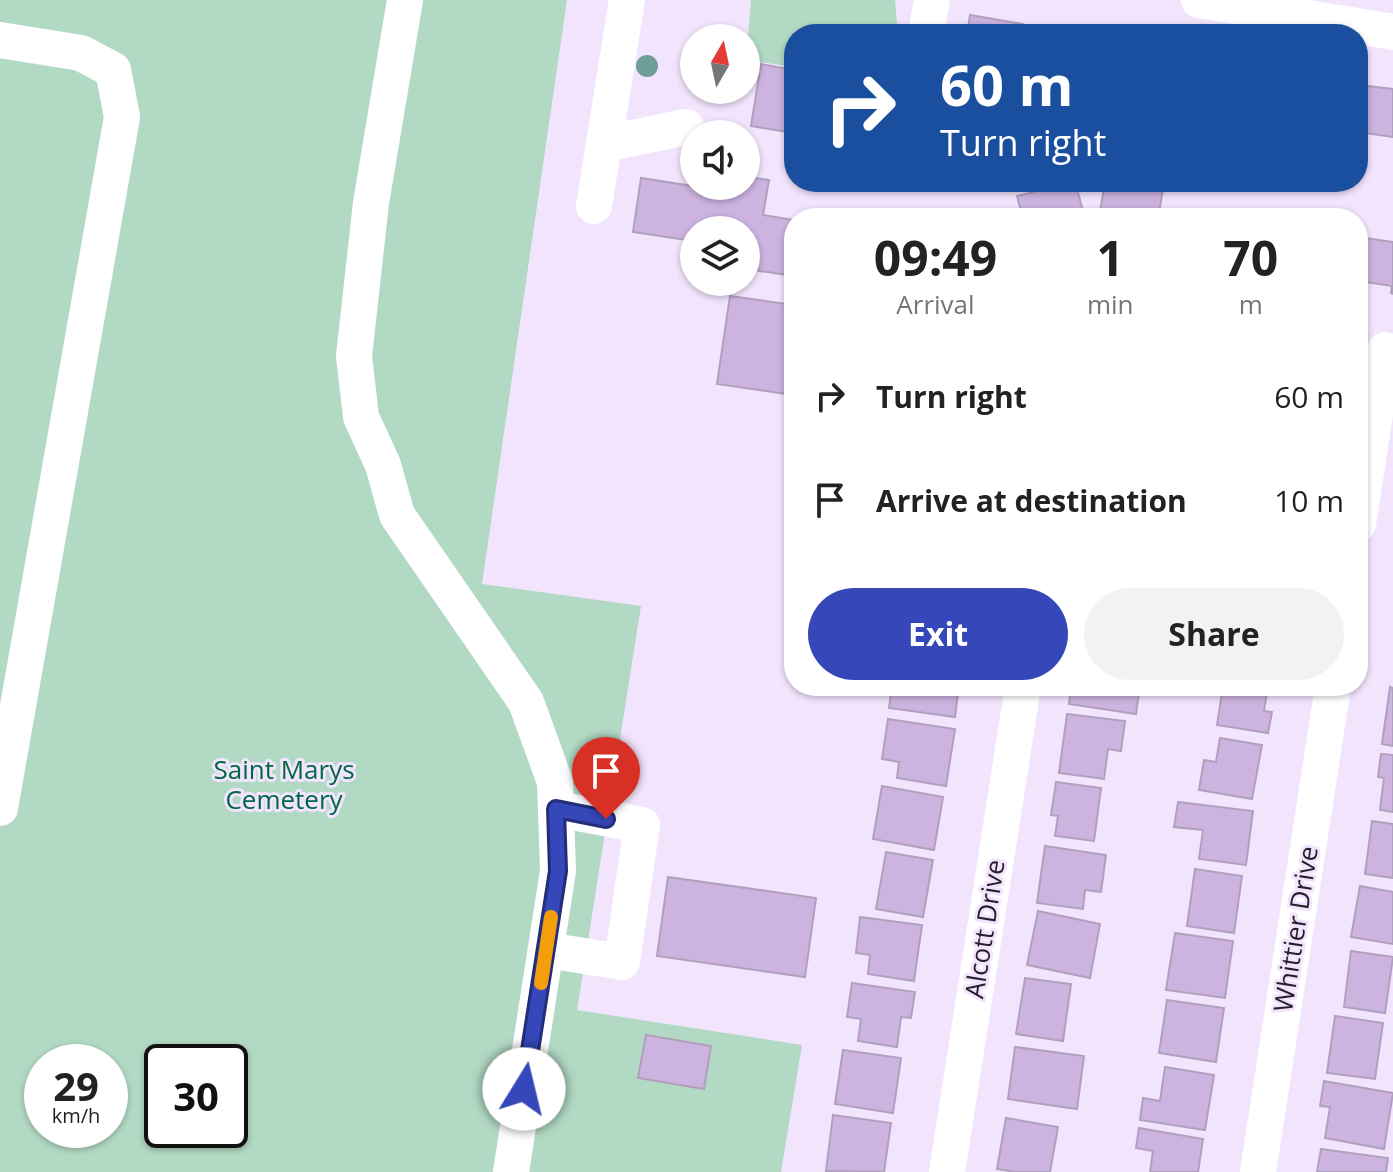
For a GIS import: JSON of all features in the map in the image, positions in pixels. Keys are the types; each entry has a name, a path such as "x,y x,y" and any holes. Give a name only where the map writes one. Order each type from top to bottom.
{"street":[{"path":"405,0 371,203 354,356 361,417 383,465 397,515 526,702 555,782 558,871 511,1172"},
{"path":"594,206 627,0"},
{"path":"928,24 932,0"},
{"path":"1199,0 1344,24"},
{"path":"1368,28 1393,32"},
{"path":"0,40 81,53 113,70 122,117 0,808"},
{"path":"604,144 680,128"},
{"path":"1368,441 1379,349"},
{"name":"Alcott Drive","path":"947,1172 1021,696"},
{"name":"Whittier Drive","path":"1258,1172 1331,696"},
{"path":"546,950 622,962 642,825 556,809"}],"green space":[{"name":"Saint Marys Cemetery","path":"0,0 567,0 482,584 641,606 577,1010 802,1045 781,1172 0,1172"},
{"path":"751,0 895,0 897,24 784,24 784,66 760,62 760,24 749,24"}],"building":[{"path":"970,15 1023,24 969,24"},
{"path":"761,64 784,68 784,132 760,128 760,120 752,120 755,104 760,104"},
{"path":"1368,86 1393,89 1393,137 1368,133"},
{"path":"641,178 680,184 680,200 760,200 760,179 769,180 763,215 784,218 784,275 760,271 760,216 680,216 680,239 633,232"},
{"path":"1034,192 1078,192 1082,208 1020,208 1017,196"},
{"path":"1103,192 1162,192 1160,208 1101,208"},
{"path":"1368,238 1393,242 1393,294 1392,286 1368,282"},
{"path":"730,296 784,304 784,394 717,384"},
{"path":"1390,687 1393,688 1393,746 1382,744"},
{"path":"891,696 958,696 955,717 889,708"},
{"path":"1070,696 1139,696 1136,714 1069,704"},
{"path":"1221,696 1266,696 1264,711 1272,712 1268,733 1217,725"},
{"path":"1067,714 1125,721 1121,751 1108,749 1104,779 1059,773"},
{"path":"888,719 955,729 946,786 897,778 899,762 882,759"},
{"path":"1220,738 1262,745 1252,799 1199,790 1204,760 1216,762"},
{"path":"1381,754 1393,755 1393,812 1380,810 1384,778 1378,777"},
{"path":"1056,782 1101,788 1094,841 1055,836 1058,816 1051,815"},
{"path":"882,786 943,797 934,850 873,839"},
{"path":"1178,802 1253,811 1246,865 1199,859 1203,830 1174,827"},
{"path":"1372,821 1393,824 1393,878 1365,874"},
{"path":"1045,846 1106,855 1101,892 1085,890 1083,909 1037,903"},
{"path":"886,852 933,860 923,917 876,909"},
{"path":"1195,869 1242,876 1234,933 1187,926"},
{"path":"668,877 816,898 805,977 657,956"},
{"path":"1360,886 1393,892 1393,944 1351,937"},
{"path":"1038,911 1100,924 1090,978 1027,965"},
{"path":"860,917 922,925 914,981 868,974 870,955 856,953"},
{"path":"1175,933 1233,941 1225,998 1166,990"},
{"path":"1351,951 1393,957 1385,1013 1344,1007"},
{"path":"1025,978 1071,984 1063,1041 1016,1034"},
{"path":"852,983 915,992 911,1018 901,1017 897,1047 858,1041 861,1019 847,1017"},
{"path":"1167,1000 1224,1008 1216,1062 1159,1053"},
{"path":"1335,1016 1383,1023 1375,1079 1327,1073"},
{"path":"646,1035 711,1046 704,1089 638,1078"},
{"path":"1015,1047 1084,1056 1077,1109 1008,1099"},
{"path":"843,1050 901,1058 893,1113 835,1104"},
{"path":"1165,1067 1214,1075 1205,1130 1140,1120 1143,1098 1160,1101"},
{"path":"1324,1081 1393,1093 1384,1149 1325,1138 1330,1107 1320,1106"},
{"path":"833,1115 891,1123 884,1172 826,1171"},
{"path":"1006,1118 1058,1127 1050,1172 997,1169"},
{"path":"1139,1128 1203,1139 1198,1172 1150,1172 1153,1151 1136,1148"},
{"path":"1321,1149 1388,1158 1386,1172 1317,1172"}],"slow traffic":[{"path":"541,983 551,917"}],"route":[{"path":"524,1089 558,871 556,809 606,819"}]}
